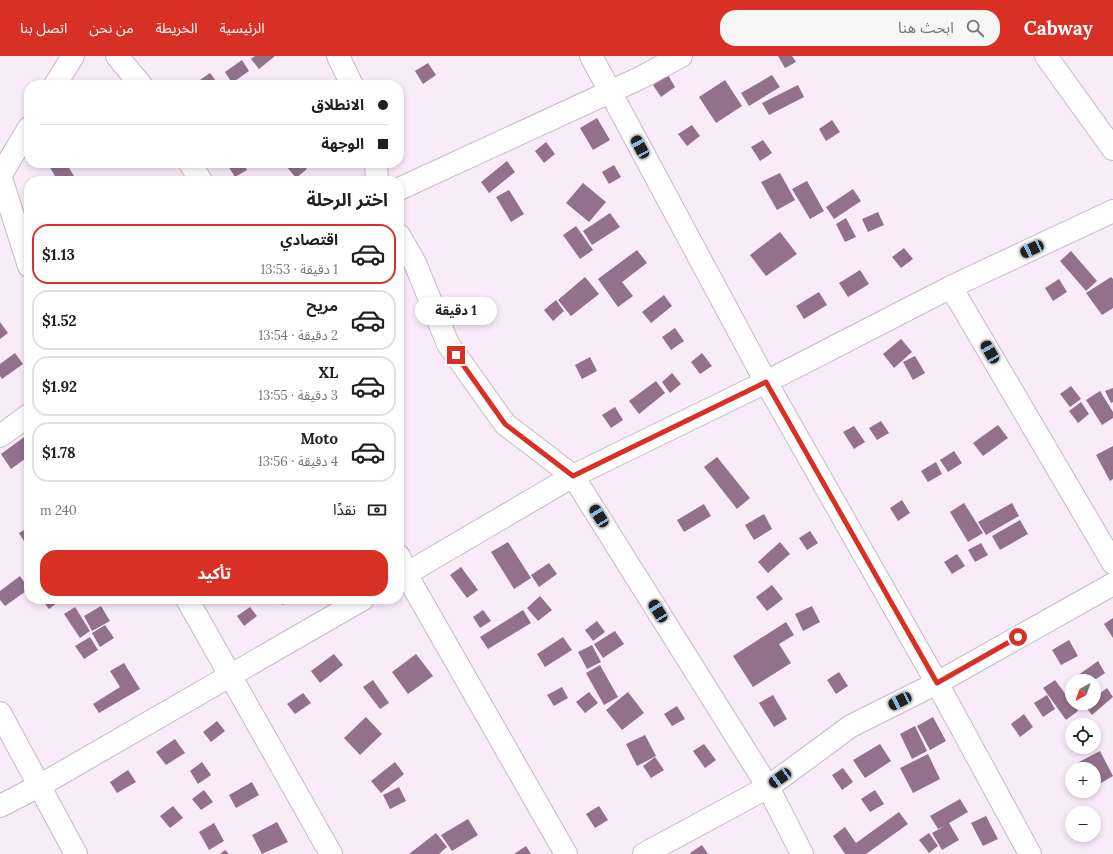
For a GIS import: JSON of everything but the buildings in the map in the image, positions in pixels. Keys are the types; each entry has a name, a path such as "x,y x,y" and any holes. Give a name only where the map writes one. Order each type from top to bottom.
{"street":[{"path":"58,80 73,56"},
{"path":"117,56 137,80"},
{"path":"338,56 350,80"},
{"path":"591,56 766,382 937,683 1030,854"},
{"path":"404,187 611,91 681,56"},
{"path":"1046,56 1113,149"},
{"path":"24,136 0,175 24,250"},
{"path":"404,567 573,476 766,382 951,287 1113,211"},
{"path":"404,244 415,263 448,344 505,424 573,476 768,787 802,854"},
{"path":"951,287 1113,563"},
{"path":"0,436 24,419"},
{"path":"404,574 566,854"},
{"path":"644,854 768,787 851,726 937,683 1113,584"},
{"path":"190,604 331,854"},
{"path":"0,806 39,786 354,604"},
{"path":"0,713 76,854"}],"route":[{"path":"456,355 505,424 573,476 766,382 937,683 1018,637"}]}
